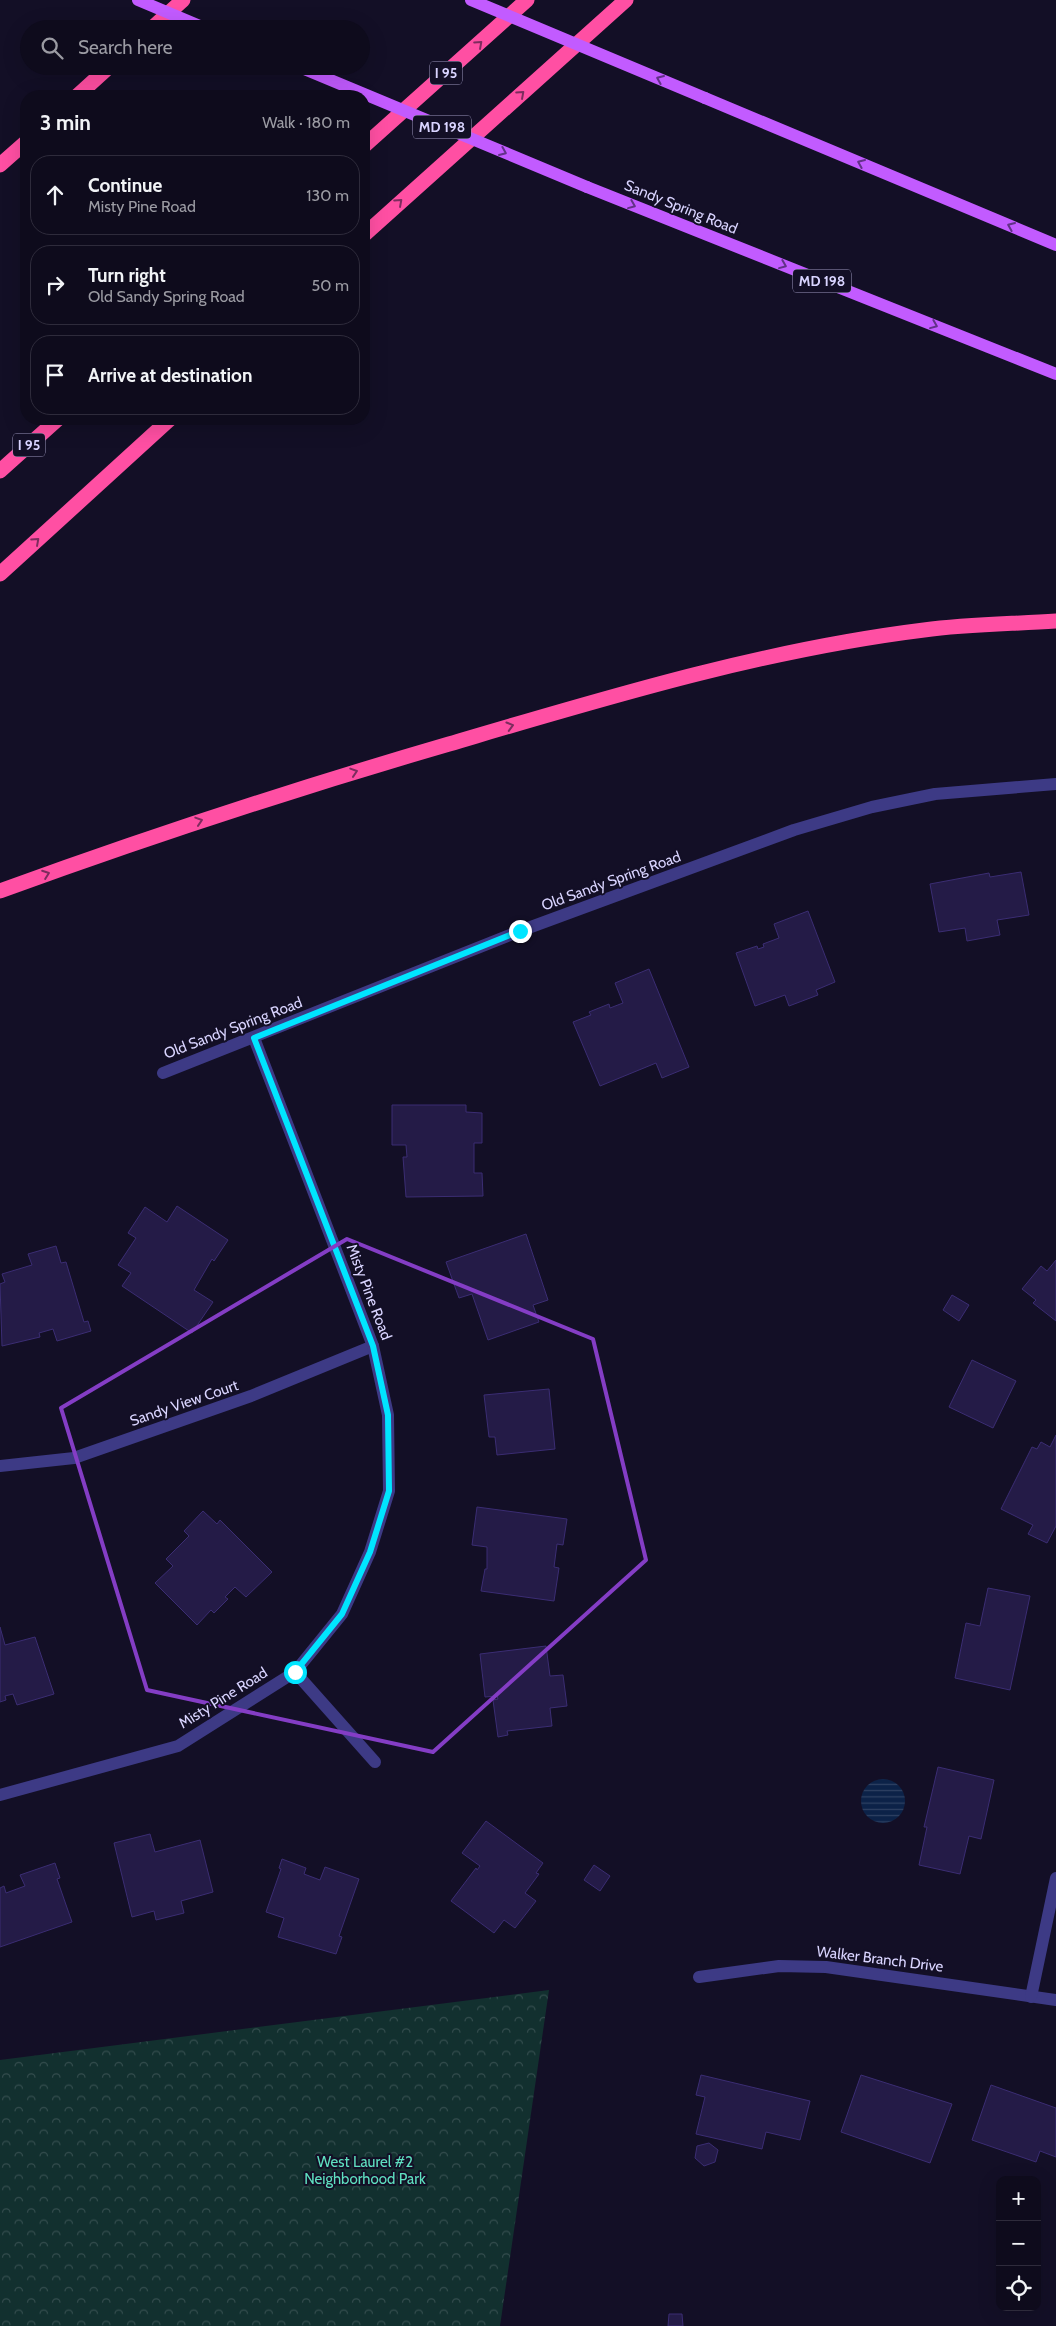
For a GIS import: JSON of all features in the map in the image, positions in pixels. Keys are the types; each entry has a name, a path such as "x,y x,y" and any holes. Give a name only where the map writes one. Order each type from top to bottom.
{"highway":[{"path":"162,20 183,0"},
{"name":"I 95","path":"370,141 527,0"},
{"path":"370,230 626,0"},
{"path":"83,90 100,75"},
{"path":"0,164 20,147"},
{"name":"I 95","path":"0,471 51,425"},
{"path":"0,574 163,425"},
{"path":"0,891 135,841 364,769 621,693 779,655 925,630 1056,621"}],"main road":[{"path":"138,0 186,20"},
{"path":"471,0 1056,245"},
{"name":"Sandy Spring Road","path":"319,75 355,90"},
{"name":"Sandy Spring Road","path":"370,96 587,187 1056,374"}],"street":[{"name":"Old Sandy Spring Road","path":"163,1073 520,931 794,830 872,807 935,794 1056,784"},
{"name":"Misty Pine Road","path":"0,1795 178,1746 295,1672 342,1614 370,1552 389,1491 388,1415 373,1346 254,1038"},
{"name":"Sandy View Court","path":"0,1466 74,1458 251,1396 373,1346"},
{"path":"295,1672 375,1762"},
{"path":"1032,1997 1056,1878"},
{"name":"Walker Branch Drive","path":"699,1977 779,1966 826,1967 1056,2000"}],"highlighted area":[{"path":"347,1239 593,1339 646,1560 433,1752 147,1690 61,1408"}],"green space":[{"name":"West Laurel #2 Neighborhood Park","path":"549,1990 500,2326 0,2326 0,2060"}],"water":[{"path":"883,1779 895,1783 901,1789 905,1801 901,1813 895,1819 883,1823 871,1819 865,1813 861,1801 865,1789 871,1783"}],"building":[{"path":"1021,872 1029,915 997,920 1000,935 967,941 965,928 939,932 930,884 989,873 990,877"},
{"path":"808,911 835,982 816,990 818,995 789,1006 785,995 755,1006 736,953 757,946 758,949 764,947 763,944 779,938 774,924"},
{"path":"649,969 689,1067 662,1078 656,1063 600,1086 573,1022 591,1015 589,1012 609,1004 610,1008 623,1003 615,983"},
{"path":"392,1105 466,1105 466,1112 482,1113 482,1143 474,1143 474,1173 482,1173 483,1196 406,1197 403,1157 407,1157 406,1145 392,1145"},
{"path":"177,1206 228,1240 214,1261 212,1259 194,1290 213,1302 192,1333 122,1286 131,1273 118,1265 136,1238 128,1233 145,1207 167,1222"},
{"path":"526,1234 548,1300 533,1305 539,1322 488,1340 472,1294 459,1298 446,1262"},
{"path":"56,1246 61,1263 66,1262 84,1322 88,1321 91,1331 57,1341 53,1329 39,1333 40,1337 2,1346 0,1284 5,1282 2,1274 32,1265 28,1254"},
{"path":"1056,1260 1056,1321 1033,1303 1036,1300 1022,1289 1041,1266 1047,1271"},
{"path":"952,1295 969,1305 959,1321 943,1310"},
{"path":"972,1360 1016,1381 993,1428 949,1407"},
{"path":"549,1389 555,1449 497,1455 495,1437 489,1437 484,1395"},
{"path":"1056,1435 1056,1526 1047,1543 1028,1534 1033,1525 1001,1509 1032,1447 1037,1449 1041,1442 1050,1447"},
{"path":"477,1507 567,1519 563,1545 557,1544 554,1567 559,1568 554,1601 481,1591 485,1569 487,1569 487,1547 472,1545"},
{"path":"203,1511 217,1524 220,1520 272,1572 246,1597 235,1587 225,1597 228,1599 214,1613 211,1610 197,1625 155,1583 173,1566 166,1559 189,1536 184,1531"},
{"path":"988,1588 1030,1596 1010,1690 955,1678 966,1623 980,1626"},
{"path":"0,1627 5,1645 35,1637 54,1694 17,1705 13,1694 5,1696 6,1700 0,1702"},
{"path":"546,1646 550,1676 563,1675 567,1706 550,1708 552,1726 507,1731 508,1735 498,1737 493,1700 498,1699 497,1696 485,1697 480,1654"},
{"path":"938,1767 994,1780 981,1839 969,1836 960,1874 919,1865 927,1827 924,1827"},
{"path":"486,1821 543,1863 536,1873 539,1874 525,1893 536,1901 515,1928 504,1920 494,1933 451,1901 476,1868 477,1870 480,1866 462,1853"},
{"path":"150,1834 155,1852 200,1840 213,1892 181,1901 184,1913 156,1920 154,1911 132,1917 114,1843"},
{"path":"282,1859 306,1868 304,1874 320,1880 325,1867 359,1879 339,1936 342,1937 336,1954 278,1937 284,1918 266,1912 281,1869 279,1868"},
{"path":"55,1863 60,1878 57,1879 72,1922 0,1947 0,1888 4,1886 6,1893 25,1886 20,1875"},
{"path":"594,1865 610,1876 600,1891 584,1880"},
{"path":"701,2075 810,2101 800,2140 766,2132 762,2149 696,2134 705,2097 696,2095"},
{"path":"861,2075 952,2104 930,2163 841,2132"},
{"path":"991,2085 1056,2108 1056,2157 1040,2151 1036,2162 972,2140"},
{"path":"709,2143 718,2150 715,2162 704,2166 695,2158 697,2146"},
{"path":"669,2314 682,2314 683,2326 668,2326"}],"route":[{"path":"295,1672 342,1614 370,1552 389,1491 388,1415 373,1346 254,1038 520,931"}]}
